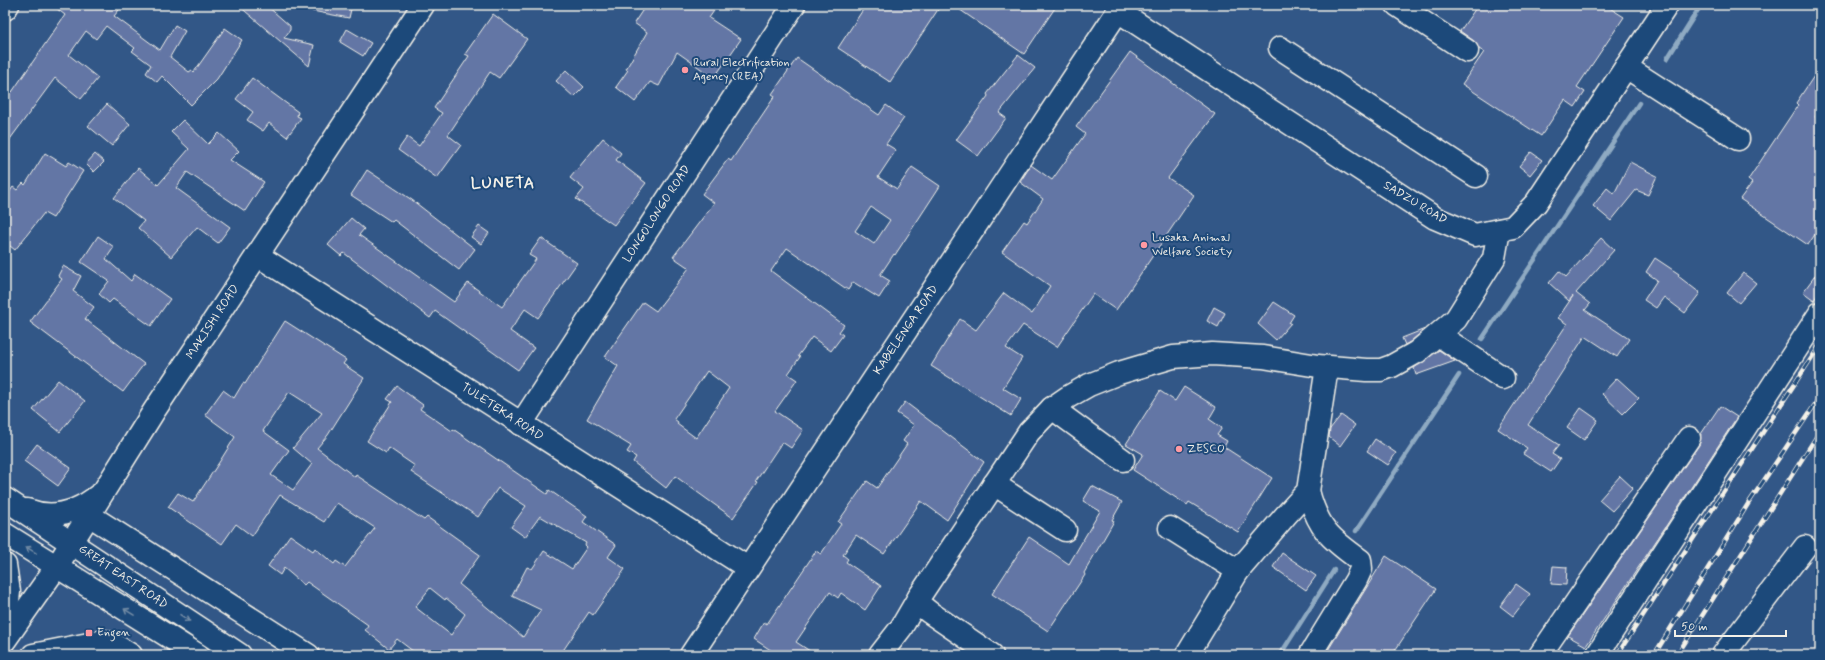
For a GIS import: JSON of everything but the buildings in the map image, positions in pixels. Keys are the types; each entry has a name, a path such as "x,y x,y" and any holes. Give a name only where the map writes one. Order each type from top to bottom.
{"street":[{"path":"5,9 8,5"},
{"name":"MAKISHI ROAD","path":"5,640 57,566 257,255 423,5"},
{"name":"LONGOLONGO ROAD","path":"521,424 794,5"},
{"path":"1397,5 1467,51"},
{"path":"1494,258 1475,235 1513,227 1536,203 1626,67 1662,7"},
{"name":"SADZU ROAD","path":"1119,8 1435,218 1475,235"},
{"name":"KABELENGA ROAD","path":"691,655 1119,8"},
{"path":"1280,48 1476,176"},
{"path":"1626,67 1738,139"},
{"path":"880,655 901,628 919,597 1029,432 1052,408 1090,385 1119,373 1173,357 1212,354 1263,357 1327,367 1382,370 1405,360 1439,335 1456,319 1494,258 1499,230"},
{"name":"TULETEKA ROAD","path":"257,255 748,568"},
{"path":"1597,655 1820,313"},
{"path":"1439,335 1503,378"},
{"path":"1310,655 1356,580 1361,569 1360,560 1335,542 1323,527 1314,513 1308,491 1327,367"},
{"path":"1052,408 1123,460"},
{"path":"1540,655 1689,438"},
{"path":"994,484 1065,530"},
{"path":"12,503 36,514 55,515 73,511 90,502 105,490"},
{"path":"1187,655 1238,571 1286,514 1308,491"},
{"name":"GREAT EAST ROAD","path":"12,503 240,655"},
{"path":"89,515 308,655"},
{"path":"1170,528 1238,571"},
{"name":"GREAT EAST ROAD","path":"5,534 57,566 186,652"},
{"path":"1723,655 1805,547"},
{"path":"5,565 9,592 5,624"},
{"path":"919,597 919,604 929,612 992,655"},
{"path":"33,655 104,641 115,645 131,655"}],"waterway":[{"path":"1667,59 1701,5"},
{"path":"1482,339 1639,103"},
{"path":"1356,531 1459,375"},
{"path":"1280,655 1334,570"}],"railway":[{"path":"1617,655 1820,345"},
{"path":"1654,655 1748,504 1820,397"},
{"path":"1677,655 1820,431"}],"place":[{"name":"Rural Electrification Agency (REA)","path":"685,70"},
{"name":"Lusaka Animal Welfare Society","path":"1144,245"},
{"name":"ZESCO","path":"1179,449"},
{"name":"Engen","path":"89,633"}],"district":[{"name":"LUNETA","path":"503,183"}]}
